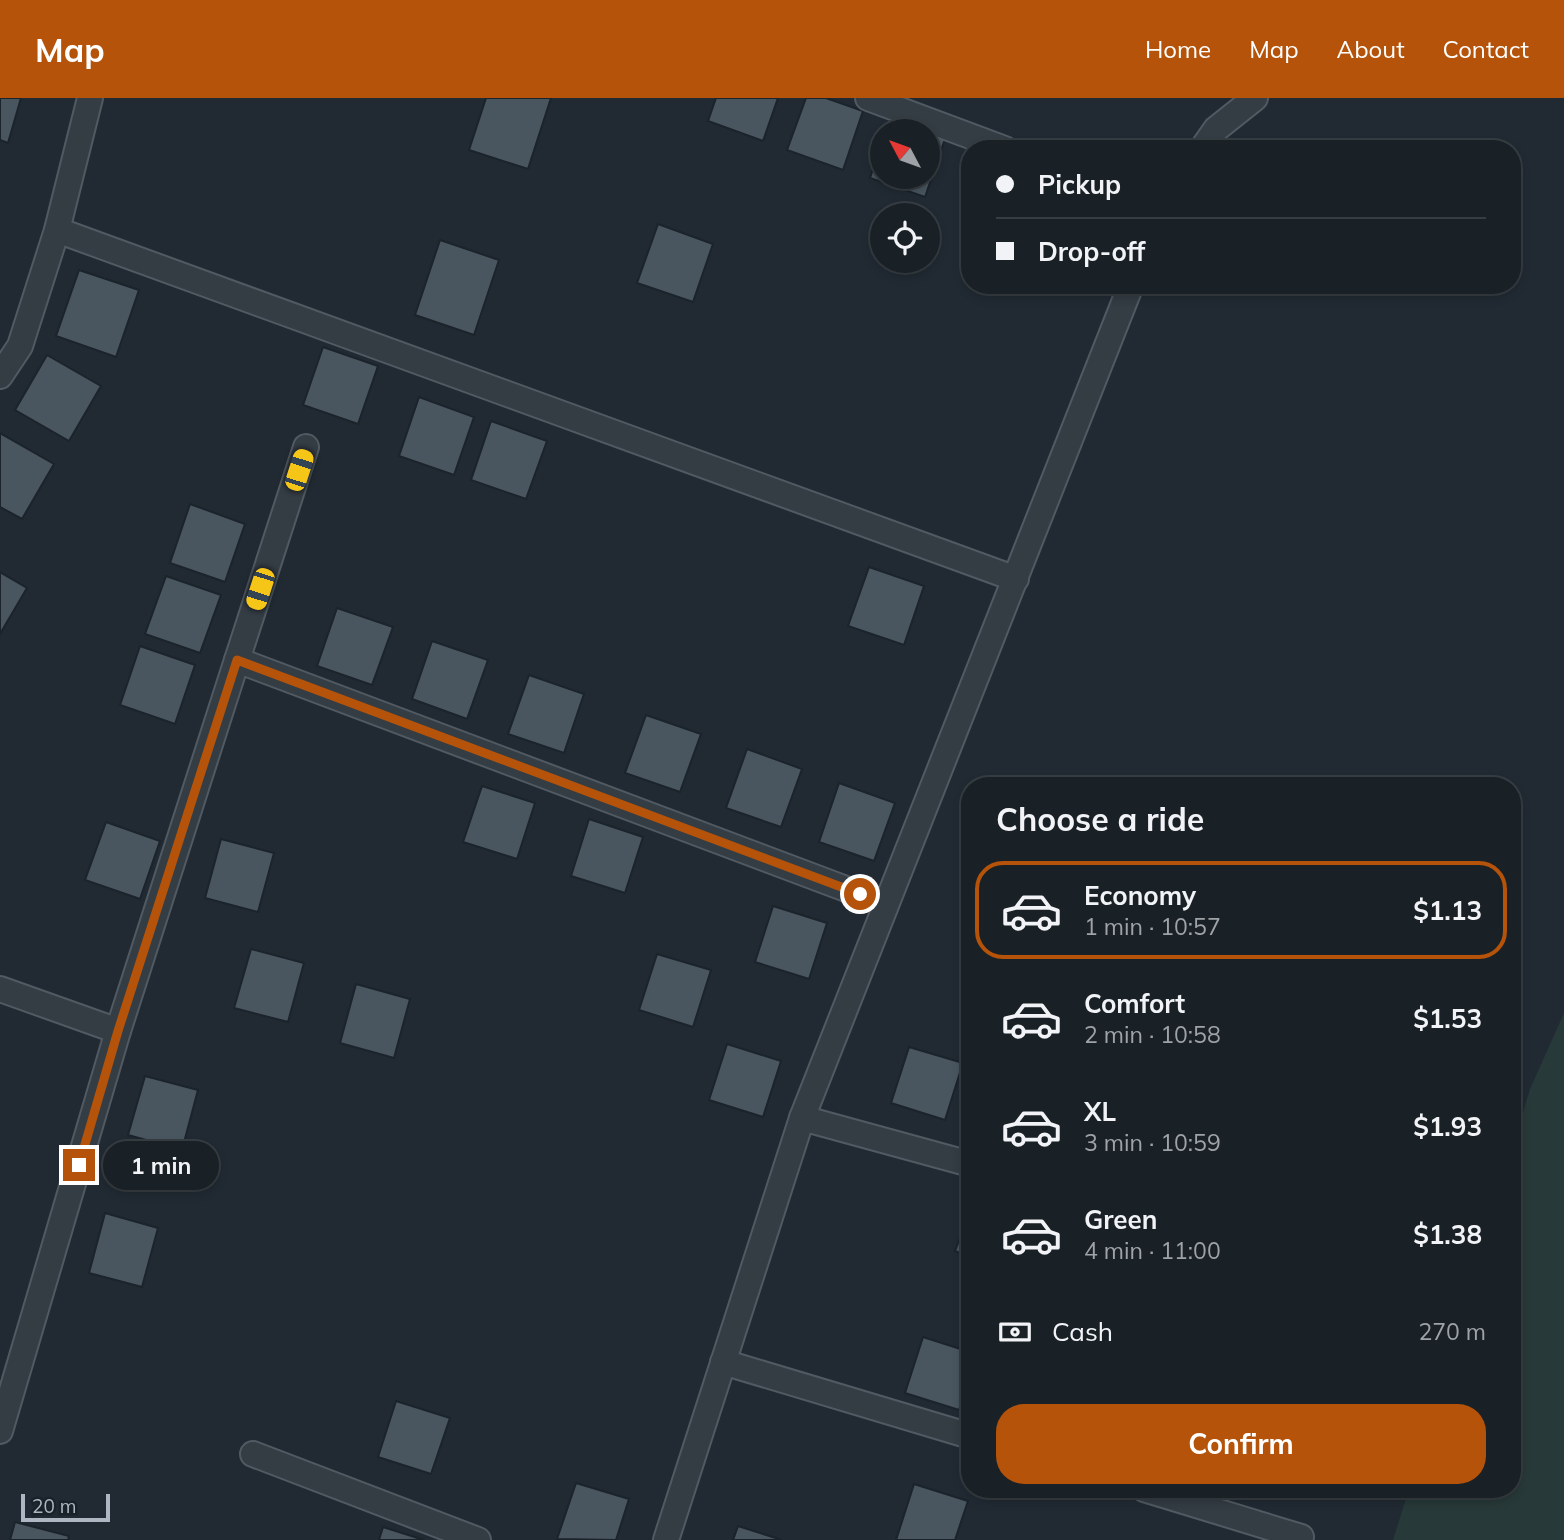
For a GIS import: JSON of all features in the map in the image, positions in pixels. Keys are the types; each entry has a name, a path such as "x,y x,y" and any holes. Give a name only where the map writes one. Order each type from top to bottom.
{"street":[{"path":"0,376 20,346 57,230 90,98"},
{"path":"868,98 981,140"},
{"path":"1208,140 1216,129 1255,98"},
{"path":"57,230 1016,579"},
{"path":"666,1540 802,1118 1127,294"},
{"path":"0,1431 118,1031 306,447"},
{"path":"237,660 886,904"},
{"path":"0,989 118,1031"},
{"path":"802,1118 961,1162"},
{"path":"723,1362 961,1433"},
{"path":"253,1454 478,1540"},
{"path":"1173,1498 1301,1537"}],"shaded area":[{"path":"1564,1013 1564,1540 1393,1540 1406,1498 1521,1498 1521,1120 1530,1089"}],"building":[{"path":"0,98 21,98 8,143 0,140"},
{"path":"486,98 551,98 528,169 469,150"},
{"path":"716,98 778,98 763,141 708,121"},
{"path":"806,98 826,98 863,111 843,170 787,150"},
{"path":"940,137 945,139 940,154"},
{"path":"902,189 928,189 925,197"},
{"path":"658,224 713,244 693,302 637,283"},
{"path":"440,240 499,260 474,335 415,315"},
{"path":"79,270 139,290 116,357 56,336"},
{"path":"323,347 378,366 358,424 303,405"},
{"path":"47,355 101,386 69,441 15,410"},
{"path":"419,397 474,417 454,475 399,456"},
{"path":"491,421 547,441 526,499 471,480"},
{"path":"0,433 54,464 22,519 0,507"},
{"path":"190,504 245,524 225,582 170,563"},
{"path":"869,567 924,586 904,645 848,626"},
{"path":"0,572 27,588 0,634"},
{"path":"166,576 221,595 200,653 145,634"},
{"path":"337,608 393,627 372,685 317,666"},
{"path":"432,641 488,660 467,719 412,699"},
{"path":"140,646 195,665 175,724 120,705"},
{"path":"529,675 584,694 564,753 508,734"},
{"path":"646,715 701,734 680,792 625,773"},
{"path":"747,749 802,769 781,827 726,808"},
{"path":"839,783 895,803 874,861 819,842"},
{"path":"482,786 535,803 517,859 463,842"},
{"path":"589,819 643,837 625,893 571,876"},
{"path":"106,822 160,841 140,899 85,880"},
{"path":"221,839 274,853 258,912 205,898"},
{"path":"773,906 827,923 809,979 755,962"},
{"path":"251,949 304,963 288,1022 234,1008"},
{"path":"657,954 711,970 693,1027 639,1010"},
{"path":"356,984 410,999 394,1058 340,1043"},
{"path":"727,1044 781,1061 763,1117 709,1100"},
{"path":"909,1047 961,1062 945,1120 891,1103"},
{"path":"145,1076 198,1090 182,1150 128,1135"},
{"path":"105,1213 158,1228 142,1287 89,1273"},
{"path":"961,1235 961,1253 955,1251"},
{"path":"923,1337 961,1349 959,1410 905,1393"},
{"path":"396,1401 450,1418 431,1474 378,1457"},
{"path":"576,1483 629,1499 616,1540 557,1539"},
{"path":"914,1484 968,1501 955,1540 896,1540"},
{"path":"15,1522 69,1536 68,1540 10,1540"},
{"path":"738,1526 782,1540 733,1540"},
{"path":"383,1527 424,1540 379,1540"}],"route":[{"path":"79,1165 118,1031 237,660 860,894"}]}
